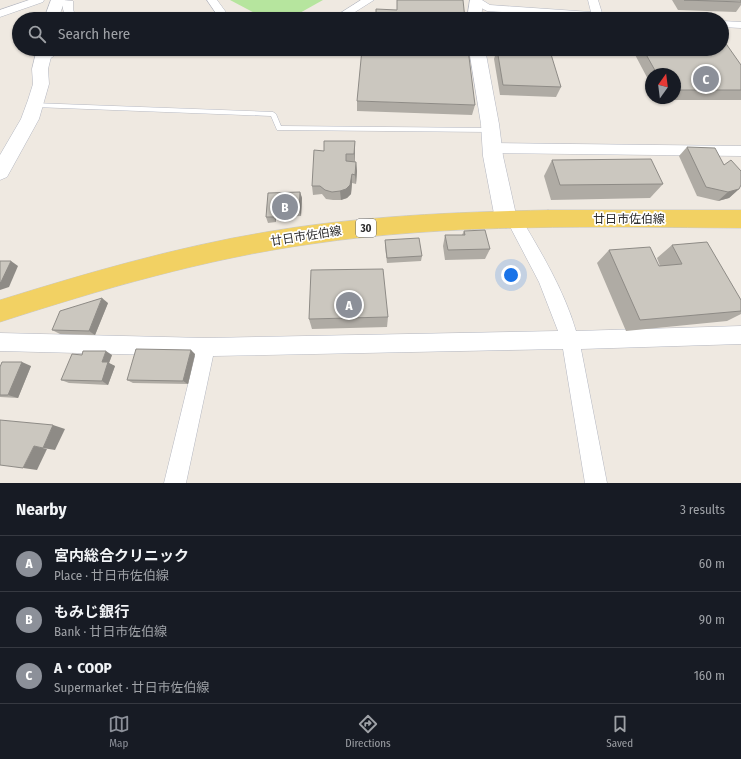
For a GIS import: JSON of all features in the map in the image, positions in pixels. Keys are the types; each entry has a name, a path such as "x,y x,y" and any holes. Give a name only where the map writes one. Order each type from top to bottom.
{"main road":[{"name":"廿日市佐伯線","path":"0,311 114,276 238,247 354,229 418,223 510,219 741,219"}],"street":[{"path":"0,14 38,0"},
{"path":"212,0 220,12"},
{"path":"348,12 369,0"},
{"path":"593,0 596,12"},
{"path":"56,12 64,1 69,12"},
{"path":"475,12 476,1 487,8 550,12"},
{"path":"729,24 741,25"},
{"path":"0,172 30,119 36,105 41,84 40,69 46,56"},
{"path":"478,56 491,139 510,219 527,242 553,292 570,340 596,483"},
{"path":"491,139 741,151"},
{"path":"0,342 206,347 741,335"},
{"path":"175,483 206,347"}],"lane":[{"path":"36,105 273,114 279,128 491,139"}],"green space":[{"path":"230,0 323,0 302,12 253,12"}],"building":[{"path":"397,0 463,0 464,12 376,12 376,9 397,10"},
{"path":"684,0 741,0 741,2"},
{"path":"729,48 741,65 741,90 681,90 681,68 654,68 647,56 729,56"},
{"path":"361,56 469,56 475,105 357,101"},
{"path":"498,56 552,56 561,87 503,85"},
{"path":"324,141 355,141 354,154 346,154 346,161 356,162 355,175 352,174 350,185 346,189 332,192 325,190 320,186 312,186 314,150 324,151"},
{"path":"687,147 715,148 724,165 731,160 741,171 741,185 739,189 728,192 706,187"},
{"path":"651,159 663,184 560,185 552,160"},
{"path":"300,192 299,210 274,211 274,217 266,217 268,193"},
{"path":"485,230 490,249 448,250 445,235 465,235 464,231"},
{"path":"419,238 422,256 387,258 385,240"},
{"path":"707,242 741,300 741,311 640,320 609,250 650,247 659,266 682,264 672,245"},
{"path":"0,261 11,261 0,283"},
{"path":"383,269 388,317 309,319 311,270"},
{"path":"102,298 89,331 52,330 60,311"},
{"path":"136,349 191,350 183,381 127,380"},
{"path":"83,351 106,351 102,362 108,362 102,381 61,380 72,354 82,355"},
{"path":"2,362 22,362 8,395 0,395 0,367"},
{"path":"0,420 53,425 43,448 34,446 23,468 0,465"}],"place":[{"name":"A・COOP","path":"706,79"},
{"name":"もみじ銀行","path":"285,207"},
{"name":"宮内総合クリニック","path":"349,305"}]}
